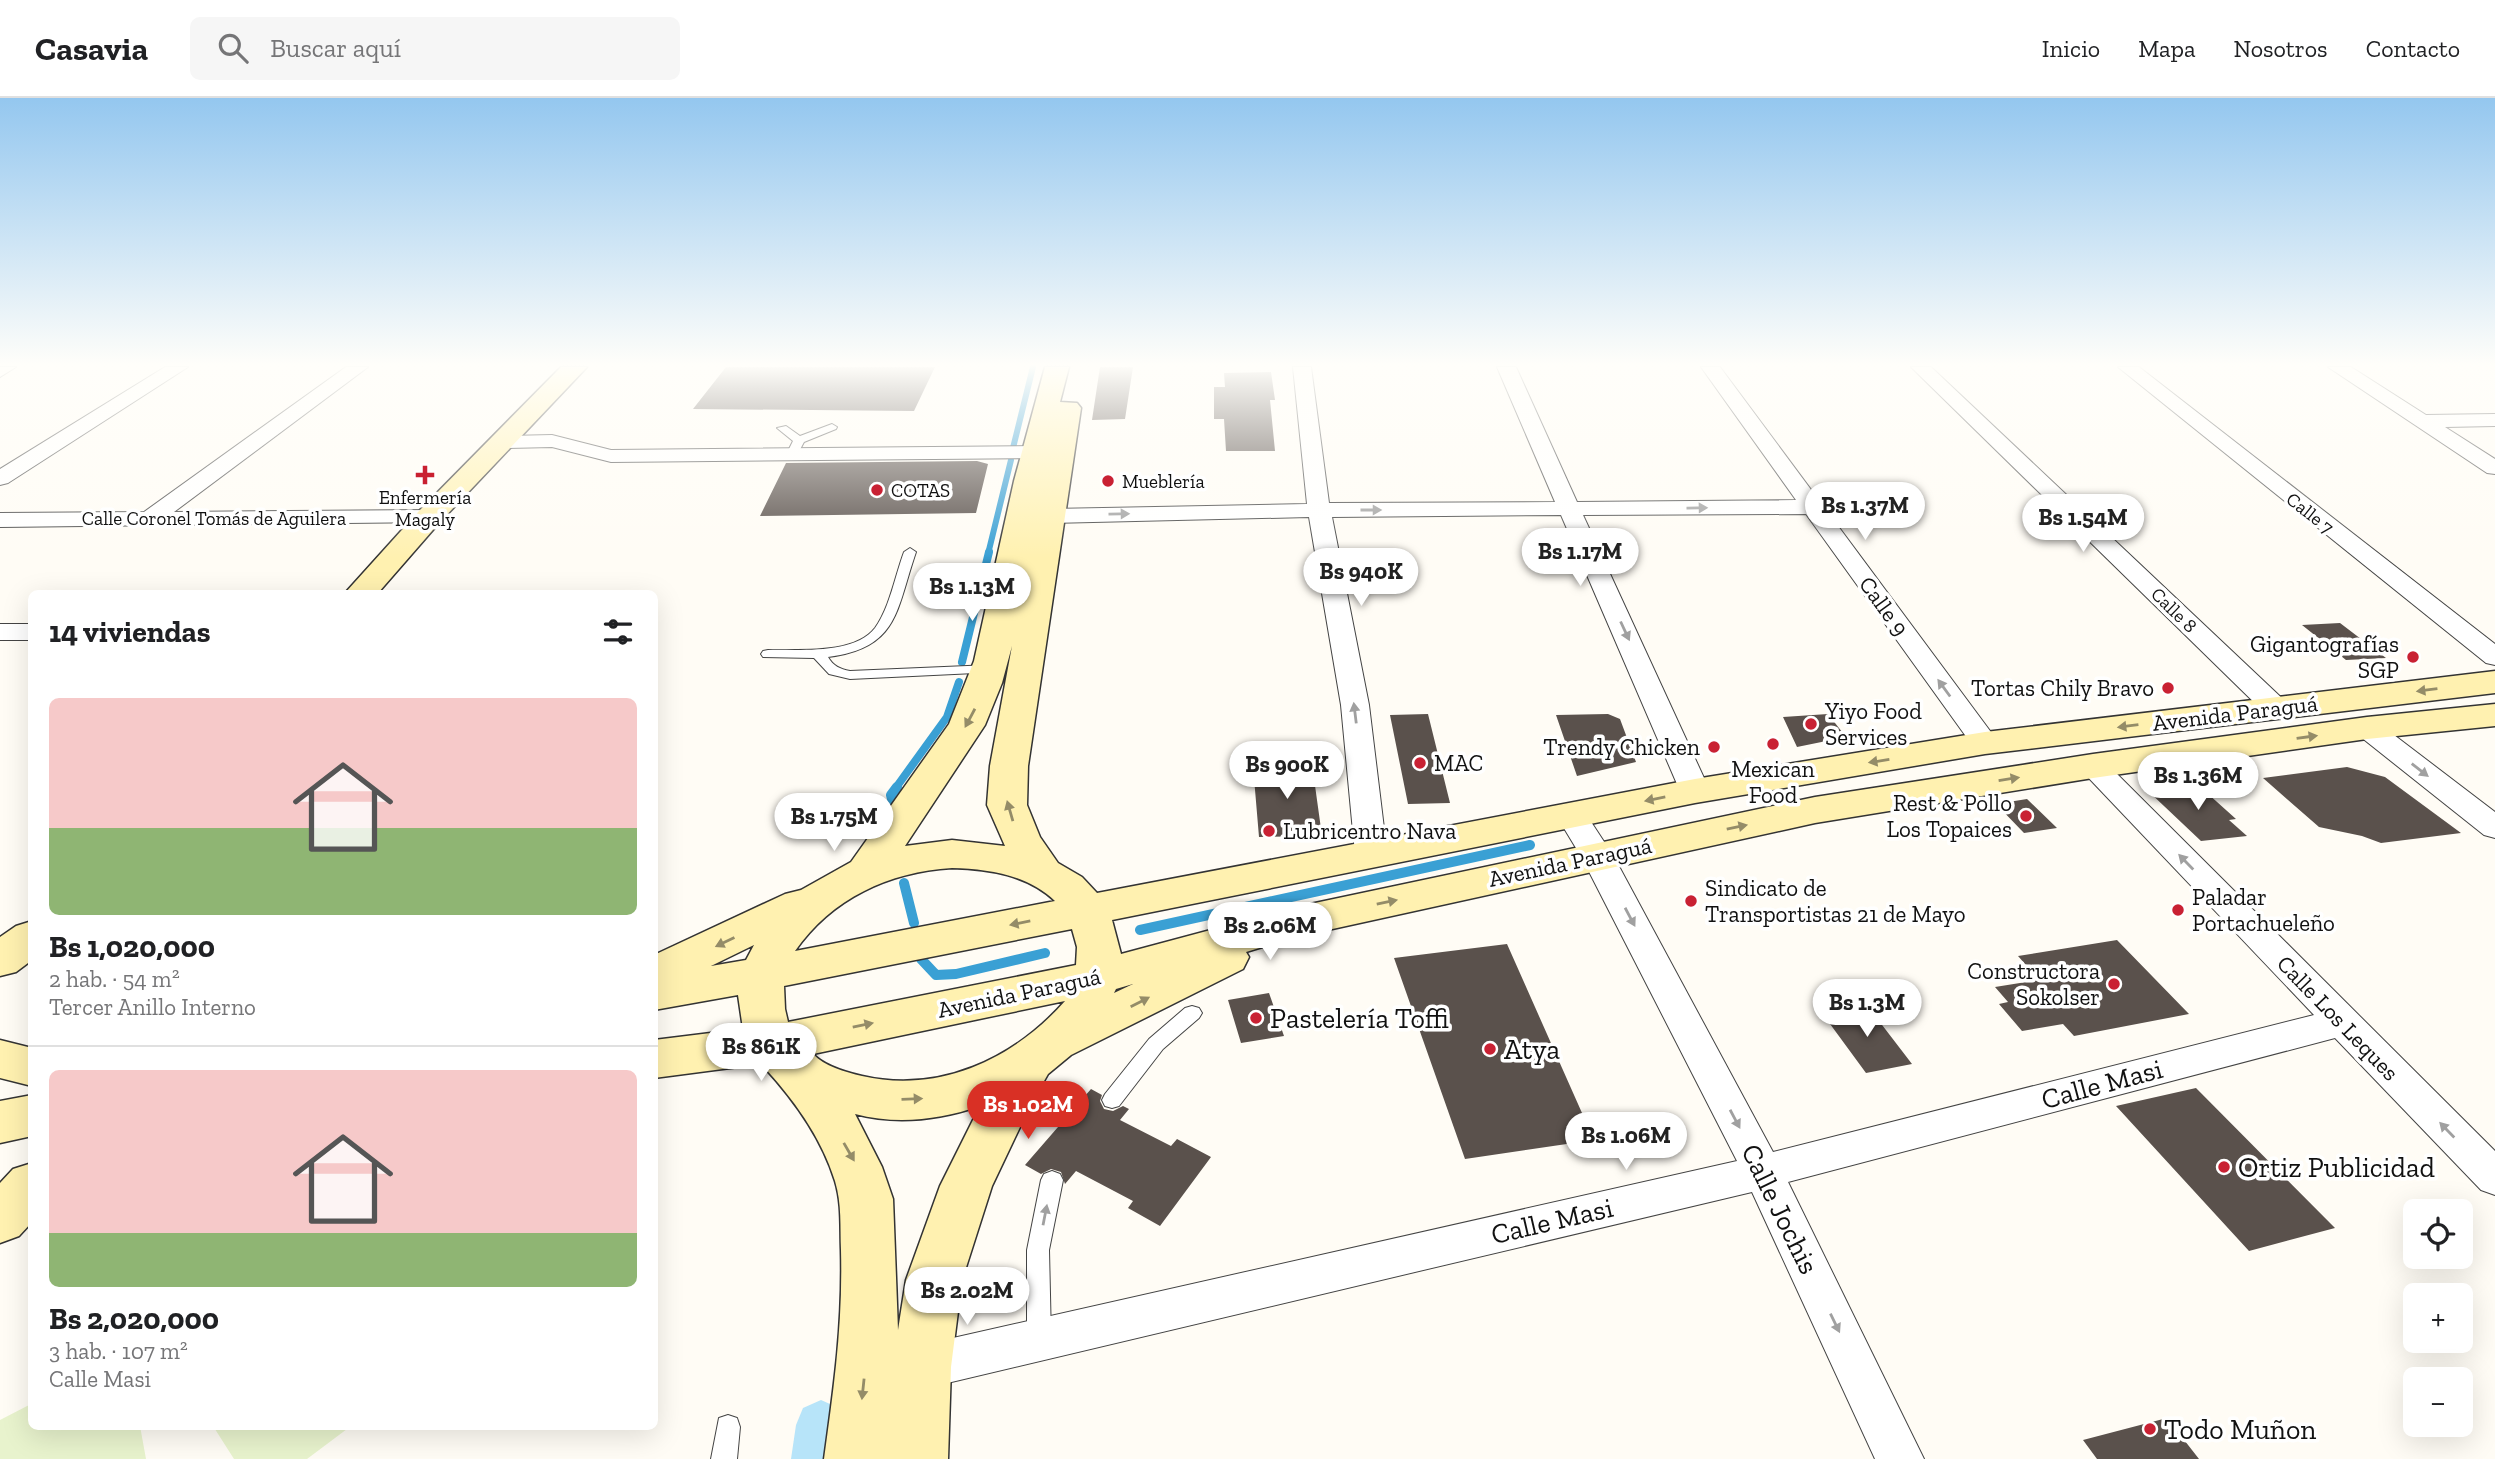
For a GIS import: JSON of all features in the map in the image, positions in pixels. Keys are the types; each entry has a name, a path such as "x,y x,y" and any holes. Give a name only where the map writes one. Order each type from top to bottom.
{"main road":[{"path":"364,590 429,517 516,431"},
{"path":"855,1459 870,1321 866,1199 854,1161 760,1010 762,974 776,942 800,914 848,881 967,725 991,669 1040,431"},
{"path":"1034,452 1055,439 1057,431"},
{"path":"1042,871 1021,839 1007,805 1009,766 1066,431"},
{"path":"1034,452 1046,459 1048,464 1032,547 1039,580"},
{"name":"Avenida Paraguá","path":"658,992 1695,791 1985,743 2495,682"},
{"name":"Avenida Paraguá","path":"658,1059 708,1053 796,1071 1098,977 1296,922 1815,810 2093,766 2367,728 2495,715"},
{"path":"658,972 848,881 912,858 958,854 1002,858 1042,871 1057,880 1087,909 1099,941 1098,977 1084,1011 1043,1053 1009,1098 966,1186 934,1280 922,1367 917,1459"},
{"path":"708,1053 796,1071 838,1091 884,1100 935,1098 985,1086 1043,1053 1296,922"},
{"path":"0,960 28,940"},
{"path":"0,1059 28,1066"},
{"path":"0,1122 28,1116"}],"street":[{"path":"0,478 77,431"},
{"path":"151,518 272,431"},
{"path":"1310,431 1320,510 1355,705 1371,853"},
{"path":"1533,431 1695,791"},
{"name":"Calle 9","path":"1756,431 1985,743"},
{"name":"Calle 8","path":"1985,431 2276,708"},
{"name":"Calle 7","path":"2207,431 2495,657"},
{"path":"2436,431 2495,468"},
{"path":"505,442 552,441 611,456 795,448 1034,452"},
{"path":"1051,516 1320,510 1812,507"},
{"name":"Calle Coronel Tomás de Aguilera","path":"0,520 429,517"},
{"path":"0,632 28,632"},
{"path":"2367,728 2495,828"},
{"name":"Calle Los Leques","path":"2093,766 2495,1178"},
{"name":"Calle Jochis","path":"1571,815 1598,857 1763,1172 1900,1459"},
{"name":"Calle Masi","path":"922,1367 1763,1172 2342,1022"}],"lane":[{"path":"784,431 795,448 826,431"},
{"path":"768,654 849,650 868,642 881,629 910,552"},
{"path":"818,652 825,666 834,673 849,675 991,669"},
{"path":"1112,1100 1156,1044 1192,1013"},
{"path":"1040,1339 1038,1250 1052,1180"},
{"path":"724,1459 728,1427"}],"green space":[{"path":"28,1406 28,1430 141,1430 146,1459 0,1459 0,1420"},
{"path":"216,1430 346,1430 307,1459 234,1459"}],"building":[{"path":"1225,431 1273,431 1275,451 1226,451"},
{"name":"COTAS","path":"977,461 988,464 976,513 760,516 786,463"},
{"path":"2340,623 2386,658 2346,660 2302,625"},
{"name":"MAC","path":"1428,714 1450,803 1408,804 1390,715"},
{"path":"1608,714 1620,719 1636,762 1577,776 1556,715"},
{"name":"Yiyo Food Services","path":"1828,714 1846,737 1797,747 1783,717"},
{"path":"1312,764 1322,836 1259,837 1253,766"},
{"path":"2347,767 2385,777 2461,833 2381,843 2319,827 2263,778"},
{"path":"2197,784 2236,819 2229,820 2247,836 2201,841 2146,789"},
{"name":"Rest & Pollo Los Topaices","path":"2027,799 2057,828 2024,833 1996,804"},
{"path":"2117,940 2189,1014 2074,1036 2063,1024 2022,1031 1999,1004 2008,1002 1995,987 2039,980 2018,956"},
{"name":"Atya","path":"1507,944 1594,1140 1465,1159 1394,958"},
{"name":"Pastelería Toffi","path":"1269,993 1284,1036 1241,1043 1228,1000"},
{"path":"1866,1004 1912,1064 1866,1073 1822,1013"},
{"name":"Ortiz Publicidad","path":"2196,1088 2335,1228 2249,1251 2116,1106"},
{"path":"1091,1089 1102,1095 1100,1101 1104,1109 1113,1111 1123,1106 1129,1109 1120,1120 1171,1146 1177,1139 1211,1157 1160,1226 1128,1208 1133,1201 1076,1171 1065,1184 1061,1172 1051,1169 1041,1174 1025,1165"},
{"name":"Todo Muñon","path":"2167,1418 2199,1459 2097,1459 2083,1440"}],"waterway":[{"path":"1013,448 1017,431"},
{"path":"988,554 1011,460"},
{"path":"962,662 989,552"},
{"path":"895,789 947,717 959,682"},
{"path":"893,803 891,795 897,787"},
{"path":"1140,930 1530,845"},
{"path":"904,883 914,923"},
{"path":"921,959 936,975 956,974 1045,953"},
{"path":"816,1459 821,1425"}],"place":[{"name":"Enfermería Magaly","path":"425,475"},
{"name":"Mueblería","path":"1108,481"},
{"name":"COTAS","path":"877,490"},
{"name":"Gigantografías SGP","path":"2413,657"},
{"name":"Tortas Chily Bravo","path":"2168,688"},
{"name":"Yiyo Food Services","path":"1811,724"},
{"name":"Mexican Food","path":"1773,744"},
{"name":"Trendy Chicken","path":"1714,747"},
{"name":"MAC","path":"1420,763"},
{"name":"Rest & Pollo Los Topaices","path":"2026,816"},
{"name":"Lubricentro Nava","path":"1269,831"},
{"name":"Sindicato de Transportistas 21 de Mayo","path":"1691,901"},
{"name":"Paladar Portachueleño","path":"2178,910"},
{"name":"Constructora Sokolser","path":"2114,984"},
{"name":"Pastelería Toffi","path":"1256,1018"},
{"name":"Atya","path":"1490,1049"},
{"name":"Ortiz Publicidad","path":"2224,1167"},
{"name":"Todo Muñon","path":"2150,1429"}]}
